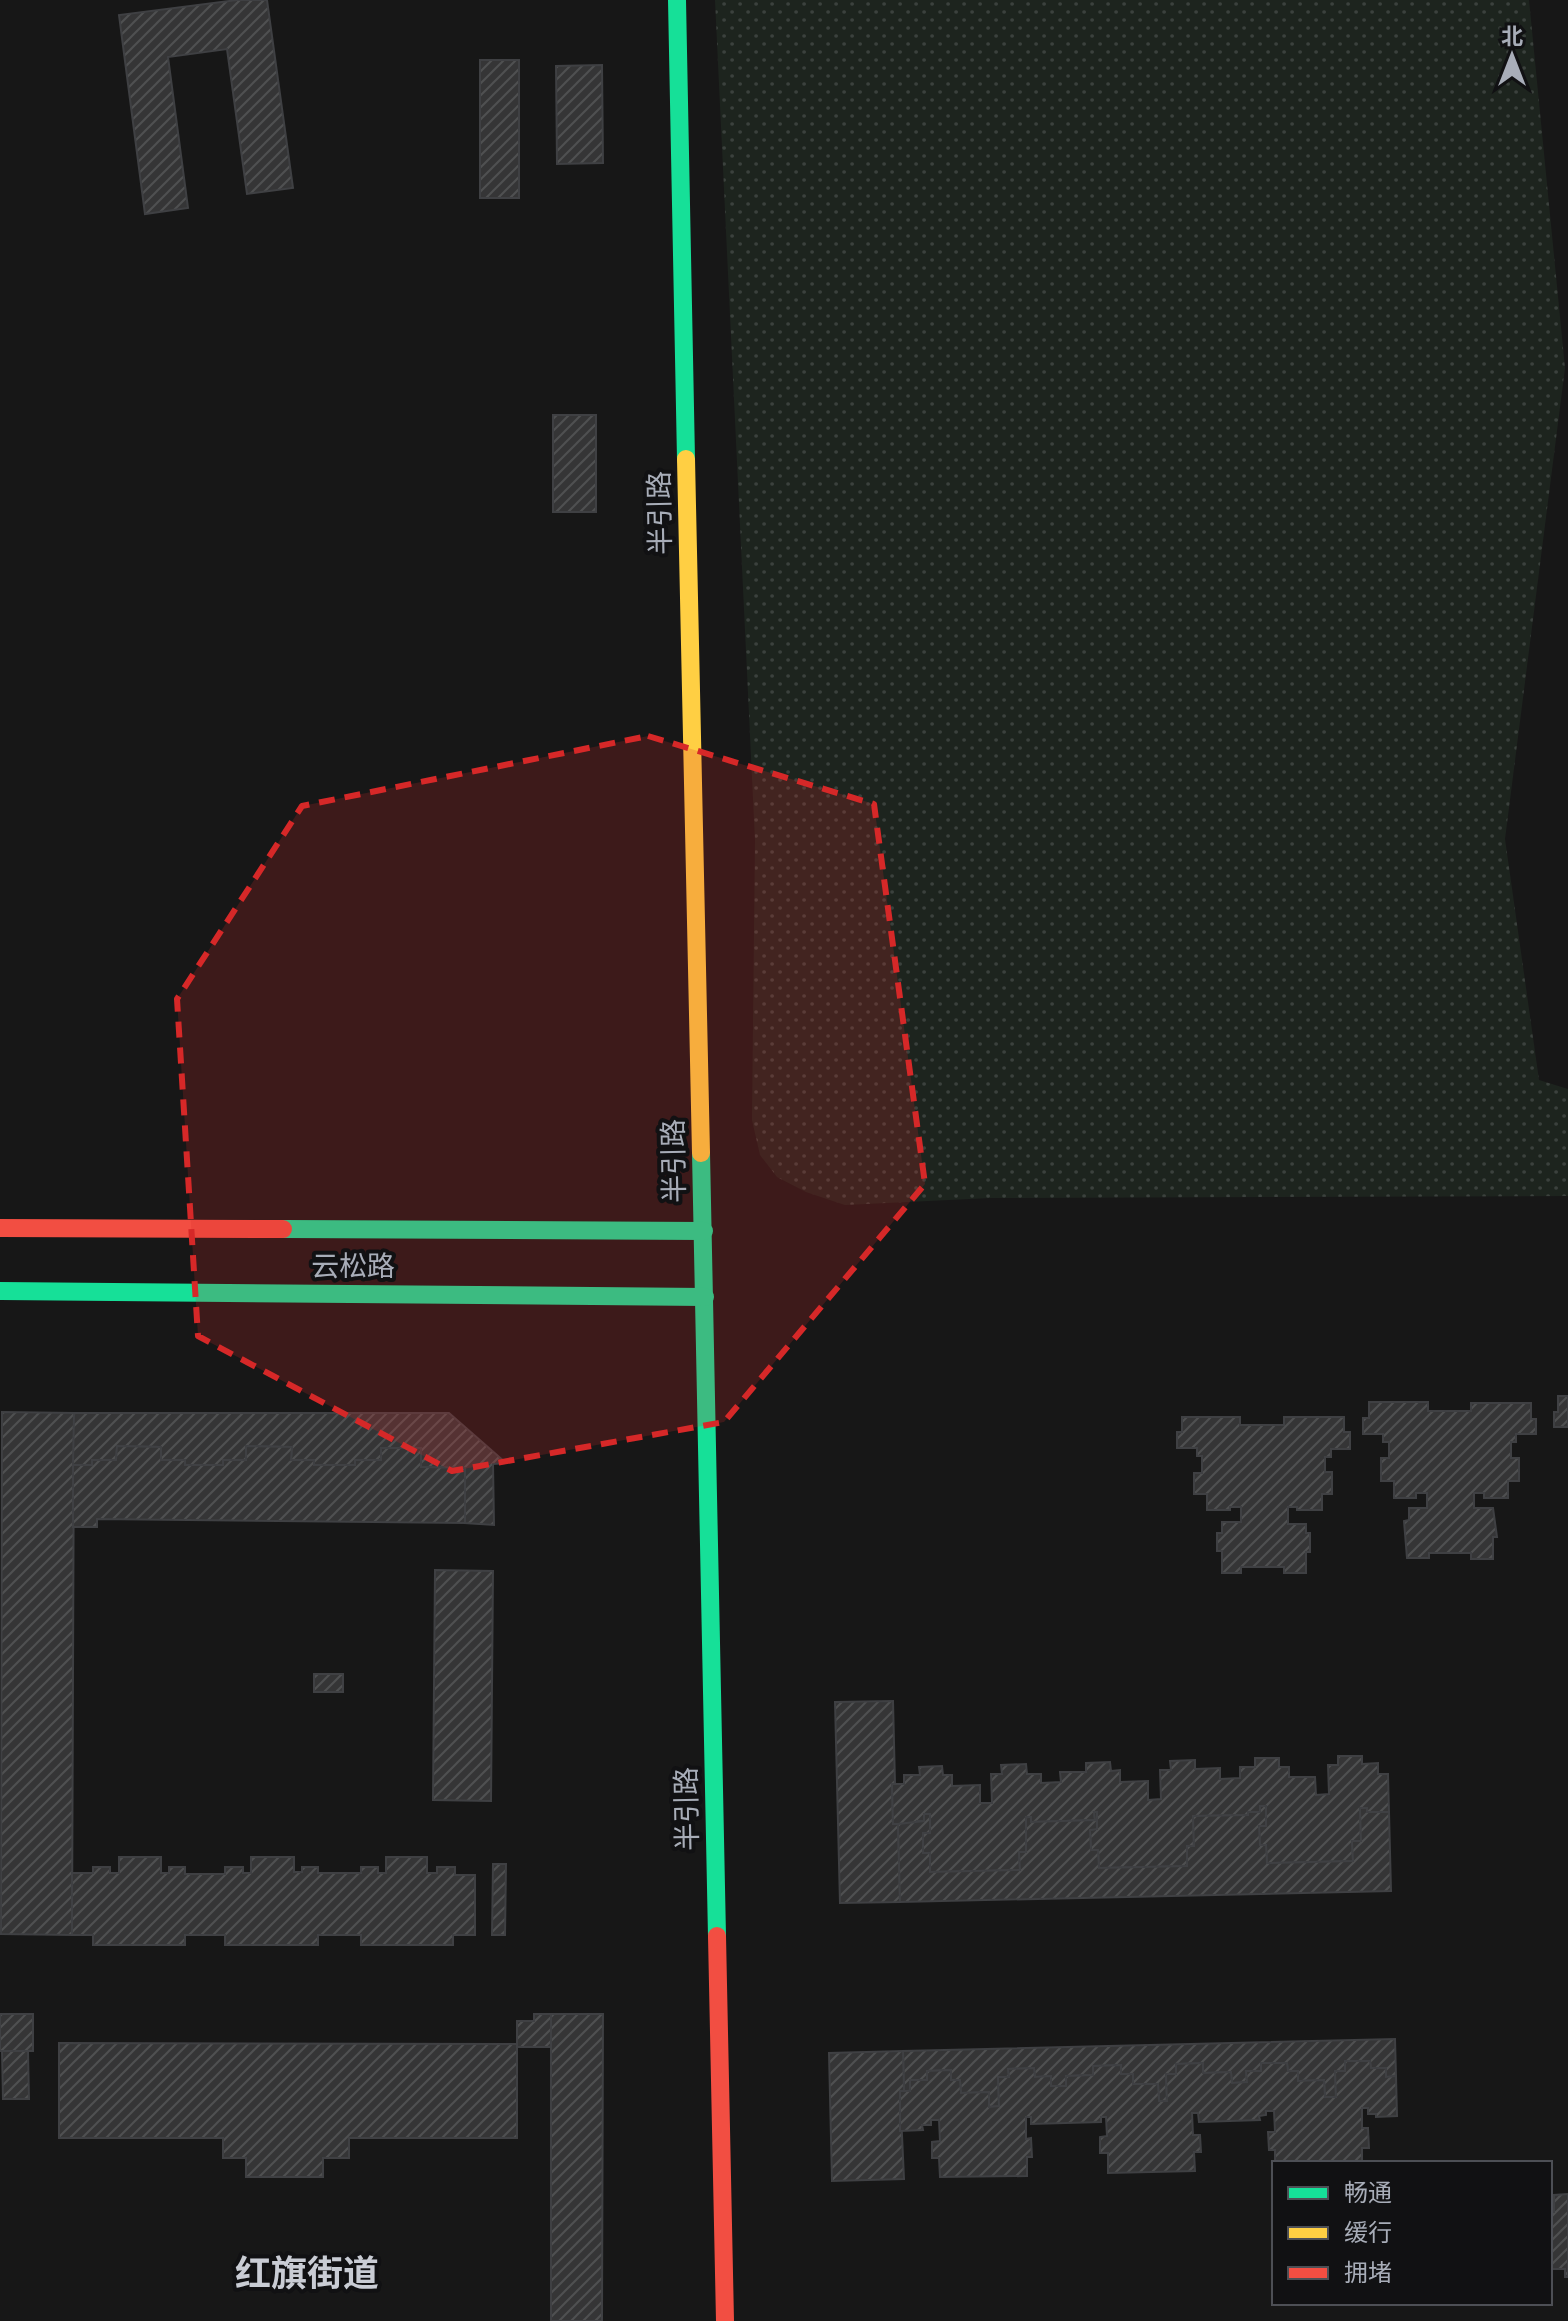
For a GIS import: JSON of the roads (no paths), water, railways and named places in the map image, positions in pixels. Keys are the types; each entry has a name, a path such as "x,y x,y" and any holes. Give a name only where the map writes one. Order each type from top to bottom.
{"street":[{"name":"半引路","path":"677,0 725,2321"},
{"name":"云松路","path":"0,1228 704,1231"},
{"name":"云松路","path":"0,1291 705,1297"}],"district":[{"name":"红旗街道","path":"307,2274"}]}
